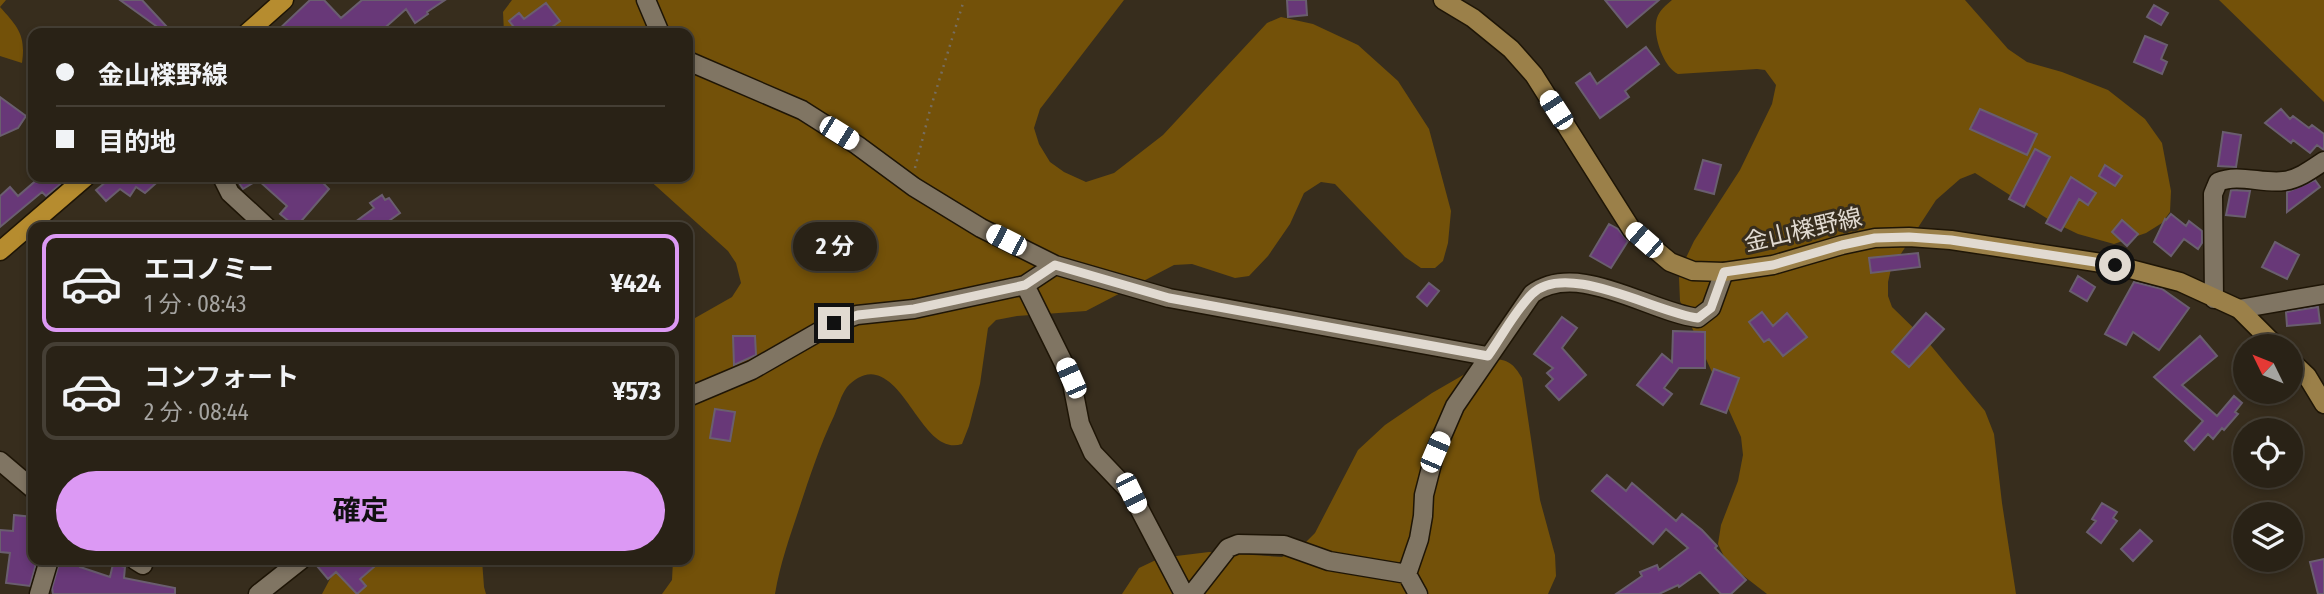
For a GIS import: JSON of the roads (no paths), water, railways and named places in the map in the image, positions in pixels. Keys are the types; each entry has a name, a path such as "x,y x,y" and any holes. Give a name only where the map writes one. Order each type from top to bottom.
{"main road":[{"path":"253,28 284,0"},
{"name":"金山檪野線","path":"1443,0 1472,18 1511,49 1534,75 1632,230 1670,262 1693,271 1724,272 1773,265 1875,238 1951,240 2115,265 2180,282 2239,309 2264,334"},
{"path":"33,222 80,182"},
{"path":"0,250 28,226"},
{"path":"2303,373 2324,404"}],"street":[{"path":"646,0 658,28"},
{"path":"693,63 802,110 857,145 911,185 981,228 1055,265 1169,298 1488,356"},
{"path":"2214,299 2213,194 2218,183 2227,178 2284,181 2302,175 2324,161"},
{"path":"224,182 230,193 261,222"},
{"path":"693,395 752,370 834,323 858,315 914,309 1025,285 1055,265"},
{"path":"1418,594 1407,574 1419,539 1424,495 1435,452 1455,405 1532,294 1542,286 1560,283 1586,284 1698,318 1711,308 1724,272"},
{"path":"1025,285 1071,378 1080,424 1093,453 1131,493 1184,594"},
{"path":"2239,309 2324,294"},
{"path":"0,461 28,485"},
{"path":"1192,594 1228,548 1238,544 1283,545 1329,561 1407,574"},
{"path":"39,594 48,565"},
{"path":"258,594 295,565"}]}
